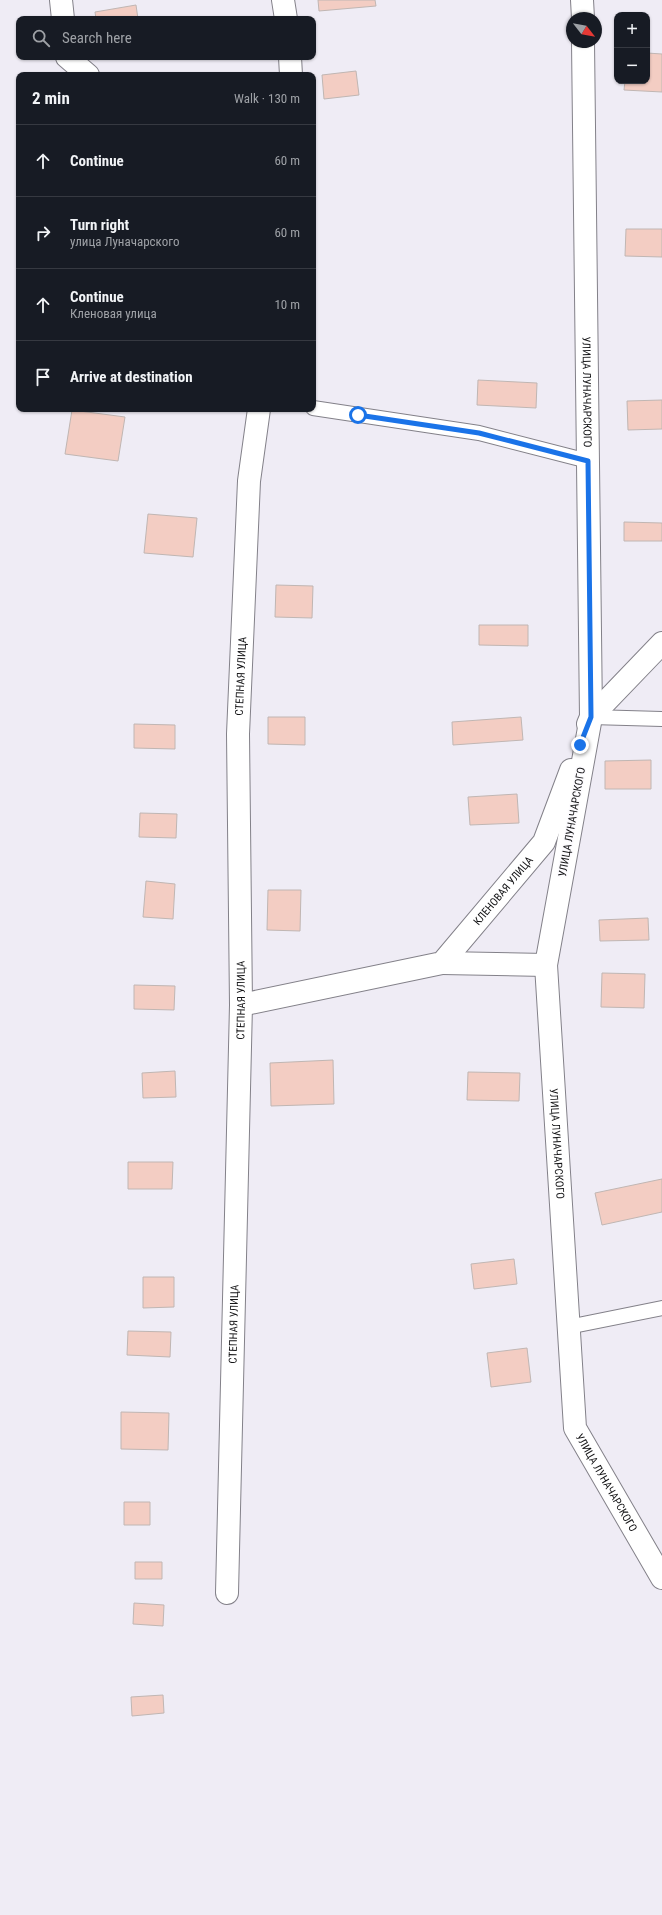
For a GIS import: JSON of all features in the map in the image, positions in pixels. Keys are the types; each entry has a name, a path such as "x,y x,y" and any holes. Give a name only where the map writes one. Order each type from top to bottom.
{"street":[{"path":"62,0 63,16"},
{"path":"283,0 286,16"},
{"path":"582,0 583,12"},
{"name":"УЛИЦА ЛУНАЧАРСКОГО","path":"583,48 591,717 546,965 575,1428 662,1578"},
{"path":"71,60 85,72"},
{"path":"290,60 291,72"},
{"name":"СТЕПНАЯ УЛИЦА","path":"226,1593 241,1005 238,734 249,481 259,412"},
{"name":"КЛЕНОВАЯ УЛИЦА","path":"442,963 544,842 591,717 662,642"},
{"path":"241,1005 442,963 546,965"}],"lane":[{"path":"316,408 479,433 588,461"},
{"path":"591,717 662,719"},
{"path":"568,1327 662,1308"}],"building":[{"path":"318,0 375,0 376,6 319,11"},
{"path":"136,5 138,16 96,16 95,12"},
{"path":"650,53 662,54 662,92 624,90 625,84 650,84"},
{"path":"356,71 359,95 324,99 322,75"},
{"path":"626,229 662,229 662,257 625,256"},
{"path":"478,380 537,383 536,408 477,405"},
{"path":"662,400 662,429 628,430 627,401"},
{"path":"72,412 87,412 125,417 118,461 65,454"},
{"path":"148,514 197,518 193,557 144,553"},
{"path":"624,522 662,523 662,541 624,541"},
{"path":"276,585 313,586 312,618 275,617"},
{"path":"479,625 528,625 528,646 479,645"},
{"path":"268,717 305,717 305,745 268,744"},
{"path":"521,717 523,740 453,745 452,722"},
{"path":"134,724 175,725 175,749 134,748"},
{"path":"651,760 651,789 605,789 605,761"},
{"path":"517,794 519,823 470,825 468,797"},
{"path":"140,813 177,814 176,838 139,837"},
{"path":"146,881 175,884 173,919 143,917"},
{"path":"268,890 301,890 300,931 267,930"},
{"path":"648,918 649,940 600,941 599,920"},
{"path":"602,973 645,974 644,1008 601,1007"},
{"path":"134,985 175,986 174,1010 134,1009"},
{"path":"333,1060 334,1104 271,1106 270,1063"},
{"path":"175,1071 176,1097 143,1098 142,1073"},
{"path":"468,1072 520,1073 519,1101 467,1100"},
{"path":"128,1162 173,1162 172,1189 128,1189"},
{"path":"662,1179 662,1212 602,1225 595,1193"},
{"path":"514,1259 517,1284 474,1289 471,1264"},
{"path":"143,1277 174,1277 174,1307 143,1308"},
{"path":"128,1331 171,1332 170,1357 127,1355"},
{"path":"527,1348 531,1382 491,1387 487,1353"},
{"path":"121,1412 169,1413 168,1450 121,1449"},
{"path":"124,1502 150,1502 150,1525 124,1525"},
{"path":"135,1562 162,1562 162,1579 135,1579"},
{"path":"134,1603 164,1605 163,1626 133,1624"},
{"path":"163,1695 164,1713 132,1716 131,1697"}],"route":[{"path":"358,415 479,433 588,461 591,717 580,745"}]}
